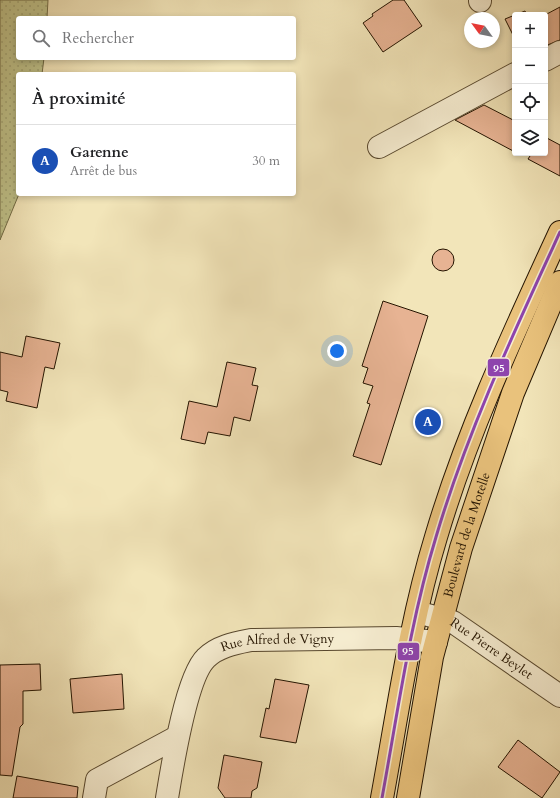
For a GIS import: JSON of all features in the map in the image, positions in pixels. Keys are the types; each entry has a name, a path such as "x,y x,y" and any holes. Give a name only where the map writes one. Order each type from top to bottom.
{"main road":[{"name":"Boulevard de la Motelle","path":"382,798 412,640 436,538 469,438 505,353 560,232"},
{"name":"Boulevard de la Motelle","path":"408,798 441,618 461,548 513,393 560,282"}],"street":[{"path":"548,58 560,52"},
{"path":"379,147 512,76"},
{"name":"Rue Pierre Beylet","path":"418,612 453,622 560,696"},
{"name":"Rue Alfred de Vigny","path":"167,798 177,737 198,669 206,658 228,644 251,640 396,638 436,642"},
{"path":"94,798 97,780 177,737"}],"green space":[{"path":"0,0 48,0 47,16 16,16 16,60 44,60 42,72 16,72 16,196 18,196 0,240"}],"building":[{"path":"393,0 404,0 422,26 383,52 363,23 373,16 372,14"},
{"path":"560,7 560,40 548,45 548,13"},
{"path":"512,16 512,33 505,19"},
{"path":"484,105 512,119 512,150 455,120"},
{"path":"548,139 560,145 560,176 528,159 530,156 548,156"},
{"path":"443,249 451,252 454,260 451,268 443,271 435,268 432,260 435,252"},
{"path":"383,301 428,316 381,465 353,456 370,404 367,403 373,386 363,383 368,368 362,366"},
{"path":"26,336 60,343 54,369 45,367 37,408 6,401 8,392 0,390 0,352 22,357"},
{"path":"227,362 256,368 252,385 258,386 250,421 234,417 230,436 208,432 205,444 181,439 189,401 217,407"},
{"path":"40,664 41,690 23,691 23,724 20,727 12,776 0,775 0,665"},
{"path":"122,674 124,709 73,713 70,679"},
{"path":"275,679 309,685 296,743 260,737 266,708 269,709"},
{"path":"518,740 560,772 542,798 498,767"},
{"path":"224,755 262,762 257,788 252,791 251,798 225,798 218,788"},
{"path":"17,776 78,787 77,798 13,798"}],"transit line":[{"name":"95","path":"382,798 399,700 419,601 448,498 492,383 560,232"}],"place":[{"name":"Garenne","path":"428,422"}]}
